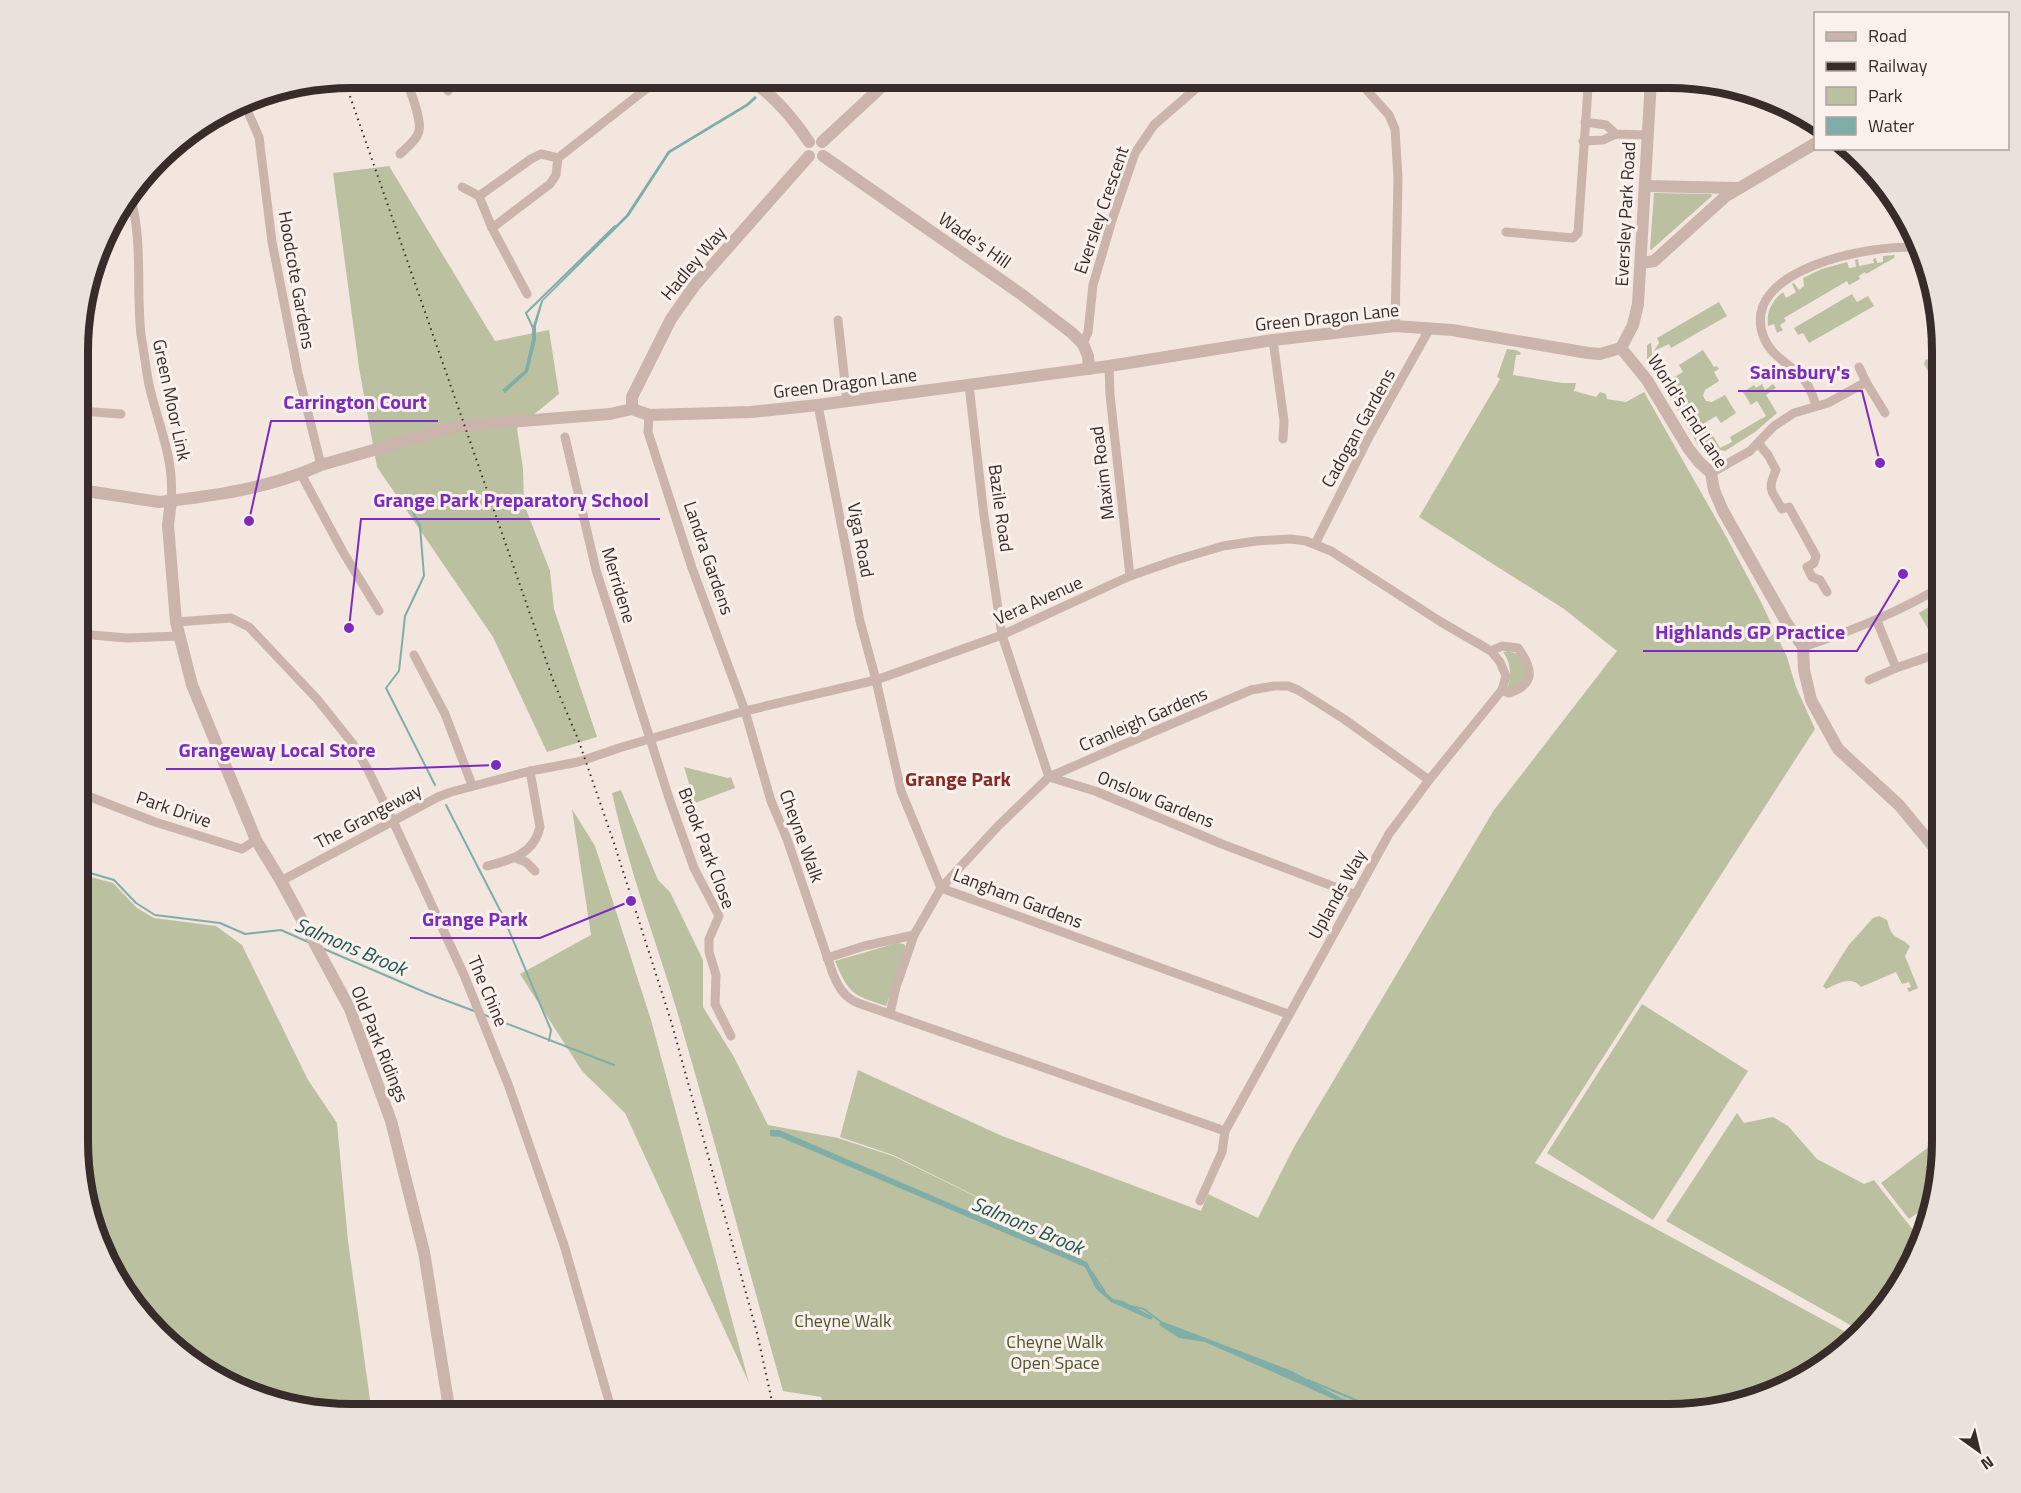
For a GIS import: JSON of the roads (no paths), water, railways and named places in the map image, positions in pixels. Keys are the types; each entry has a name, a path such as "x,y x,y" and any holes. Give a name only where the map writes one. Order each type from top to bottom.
{"street":[{"path":"400,154 415,139 419,131 419,122 409,88"},
{"path":"492,228 550,184 556,175 558,158 647,88"},
{"path":"761,88 799,127 815,142 825,149 823,156 815,159 809,156 806,148 815,142 879,88"},
{"name":"Eversley Crescent","path":"1083,344 1088,332 1093,285 1135,153 1154,124 1196,88"},
{"path":"1365,88 1389,115 1395,129 1398,178 1395,326"},
{"path":"1506,232 1576,236 1579,226 1588,88"},
{"name":"Eversley Park Road","path":"1621,348 1629,335 1636,315 1651,88"},
{"name":"Hoodcote Gardens","path":"247,111 259,137 272,242 298,374 321,465"},
{"path":"1585,122 1606,125 1616,134"},
{"path":"1583,141 1604,140 1616,134 1648,135"},
{"path":"1641,263 1654,261 1717,202 1737,188 1814,144"},
{"path":"480,196 541,154 558,158"},
{"name":"Hadley Way","path":"632,409 632,397 671,319 695,285 809,156"},
{"name":"Wade's Hill","path":"823,156 1021,294 1083,344"},
{"path":"1645,186 1737,188"},
{"path":"462,187 480,196 492,228 527,294"},
{"name":"Green Moor Link","path":"132,207 139,258 141,334 149,384 170,465 173,483 171,501"},
{"path":"1816,406 1802,377 1781,362 1764,337 1760,316 1762,306 1768,296 1794,275 1834,257 1886,248 1911,248"},
{"path":"838,320 847,401"},
{"name":"Green Dragon Lane","path":"632,409 649,415 751,412 818,405 1089,369 1273,340 1395,326 1430,328 1588,353 1600,354 1621,348"},
{"name":"Cadogan Gardens","path":"1315,544 1370,435 1430,328"},
{"path":"1273,340 1284,421 1282,440"},
{"path":"1083,344 1088,356 1089,369"},
{"name":"World's End Lane","path":"1621,348 1647,380 1692,453 1711,473 1714,490 1723,511 1786,622 1803,647 1804,670 1811,700 1838,749 1899,805 1932,845"},
{"name":"Maxim Road","path":"1109,366 1110,395 1130,576"},
{"path":"1859,367 1885,413"},
{"path":"1711,473 1750,451 1774,426 1794,413 1828,403 1866,382"},
{"name":"Bazile Road","path":"969,385 983,505 1002,635"},
{"name":"Viga Road","path":"818,405 860,621 876,680"},
{"path":"88,491 159,502 239,491 458,426 610,414 632,409"},
{"path":"88,412 122,414"},
{"name":"Landra Gardens","path":"649,415 648,432 692,568 745,711"},
{"name":"Merridene","path":"565,437 596,570 652,739"},
{"path":"1758,443 1776,470 1770,484 1771,488 1782,509 1789,507 1816,556 1814,563 1807,567 1812,577 1820,580 1827,592"},
{"path":"301,474 343,552 379,611"},
{"name":"Old Park Ridings","path":"171,501 168,525 176,622 192,685 259,843 351,1009 391,1121 424,1252 448,1404"},
{"name":"Vera Avenue","path":"578,762 745,711 876,680 1002,635 1130,576 1223,546 1256,541 1291,540 1315,544 1331,551 1491,651"},
{"path":"1803,647 1877,621 1914,604 1932,592"},
{"name":"The Chine","path":"176,622 231,618 249,627 336,721 368,770 474,998 508,1084 564,1245 610,1404"},
{"path":"1877,621 1896,668"},
{"path":"88,635 127,638 179,636"},
{"path":"1002,635 1049,777"},
{"path":"1502,646 1518,648 1528,662 1530,674 1525,684 1517,691 1509,693 1502,690 1506,676 1500,662 1491,651 1502,646"},
{"path":"414,655 444,714 472,785"},
{"path":"1869,680 1896,668 1932,657"},
{"name":"Langham Gardens","path":"876,680 902,791 941,888 1288,1014"},
{"name":"Cranleigh Gardens","path":"890,1013 896,987 914,935 941,888 998,826 1049,777 1251,690 1288,686 1344,719 1429,780"},
{"name":"Uplands Way","path":"1200,1201 1224,1147 1225,1131 1389,834 1429,780 1502,690"},
{"name":"Cheyne Walk","path":"745,711 771,801 787,839 827,958 840,990 848,999 1225,1131"},
{"name":"Brook Park Close","path":"652,739 670,801 694,868 719,916 709,939 709,952 716,975 716,1004 731,1036"},
{"name":"The Grangeway","path":"282,881 438,797 472,785 578,762"},
{"path":"487,866 516,858 536,839 540,827 530,771"},
{"name":"Onslow Gardens","path":"1049,777 1095,791 1222,844 1356,895"},
{"name":"Park Drive","path":"88,796 154,822 242,849 259,843"},
{"path":"516,858 525,862 535,872"},
{"path":"827,958 864,946 914,935"}],"water":[{"path":"755,96 757,98 748,106 670,153 629,216 543,301 528,372 505,393 502,390 525,370 532,329 541,301 626,215 668,151 746,104"},
{"path":"770,1130 779,1130 1087,1262 1100,1287 1113,1299 1123,1301 1153,1317 1151,1320 1111,1302 1096,1289 1085,1267 780,1137 770,1136"},
{"path":"1161,1321 1292,1371 1357,1404 1345,1404 1205,1342 1179,1338 1159,1325"}],"waterway":[{"path":"533,328 526,313 615,226"},
{"path":"412,510 420,526 424,576 405,616 399,671 386,688 435,785"},
{"path":"446,805 502,914 551,1030 549,1041"},
{"name":"Salmons Brook","path":"88,872 114,880 136,903 155,915 220,923 245,934 281,930 308,942"},
{"name":"Salmons Brook","path":"324,949 474,1011"},
{"name":"Salmons Brook","path":"482,1014 614,1065"},
{"name":"Salmons Brook","path":"1092,1272 1105,1292"},
{"name":"Salmons Brook","path":"1130,1306 1144,1309 1161,1322"},
{"name":"Salmons Brook","path":"1308,1380 1365,1404"}],"railway":[{"path":"347,88 553,680 578,739 613,840 671,1021 757,1333 773,1404"}],"place":[{"name":"Sainsbury's","path":"1880,463"},
{"name":"Carrington Court","path":"249,521"},
{"name":"Highlands GP Practice","path":"1903,574"},
{"name":"Grange Park Preparatory School","path":"349,628"},
{"name":"Grangeway Local Store","path":"496,765"},
{"name":"Grange Park","path":"631,901"}],"district":[{"name":"Grange Park","path":"958,778"}],"park label":[{"name":"Cheyne Walk Open Space","path":"1055,1351"}]}
